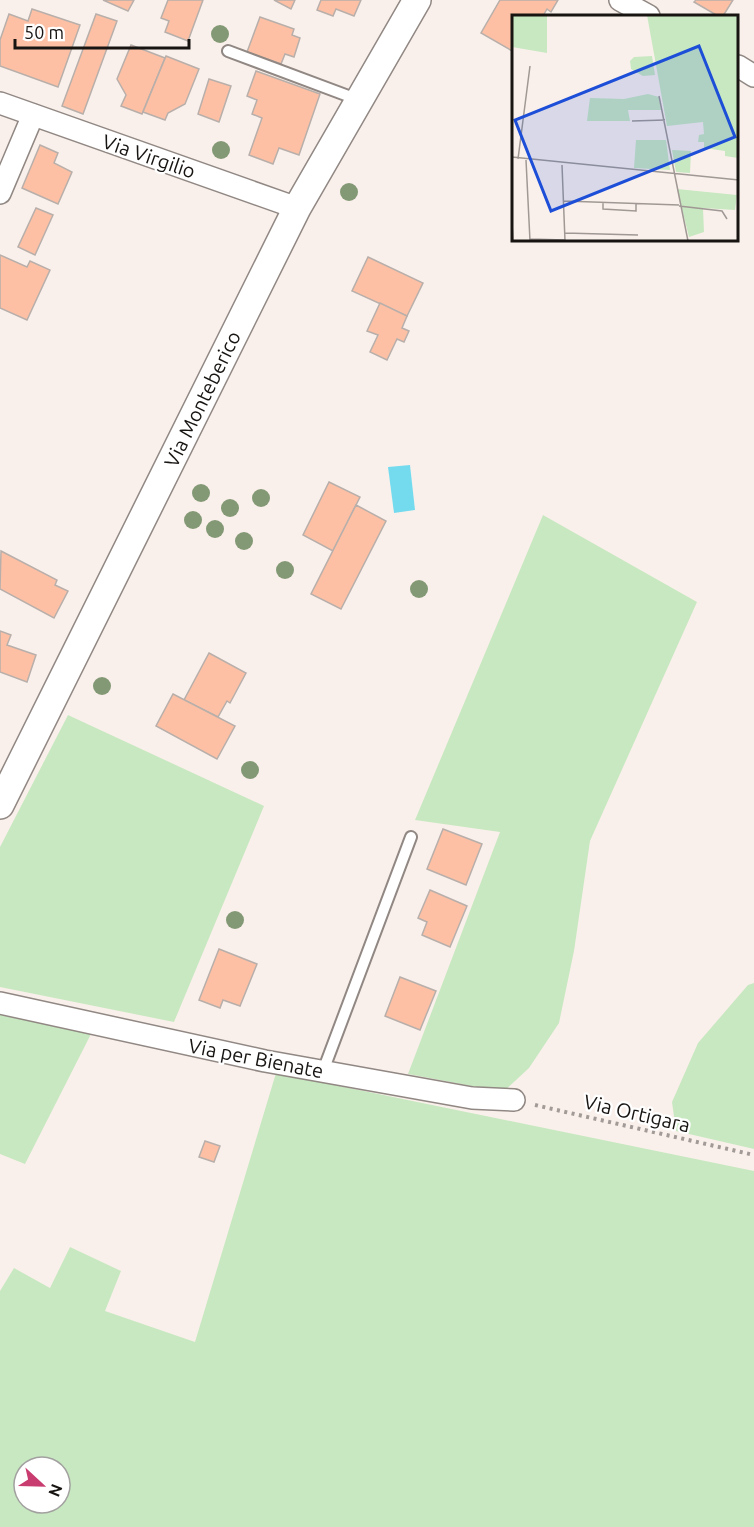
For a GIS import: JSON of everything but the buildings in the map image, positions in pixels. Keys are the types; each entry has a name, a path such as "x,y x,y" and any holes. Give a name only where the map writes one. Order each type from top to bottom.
{"street":[{"name":"Via Monteberico","path":"0,805 297,208 417,0"},
{"path":"620,0 647,15"},
{"path":"739,67 754,76"},
{"name":"Via Virgilio","path":"0,103 297,208"},
{"path":"0,193 33,115"},
{"name":"Via per Bienate","path":"0,1004 265,1061 472,1098 514,1100"}],"lane":[{"path":"228,51 359,99"},
{"path":"323,1071 411,837"}],"path":[{"name":"Via Ortigara","path":"514,1100 754,1155"}],"green space":[{"path":"543,515 697,602 590,841 574,951 559,1023 529,1068 503,1092 408,1074 500,832 415,820"},
{"path":"68,715 264,806 174,1022 0,987 0,847"},
{"path":"754,983 754,1149 676,1131 672,1102 698,1043 748,985"},
{"path":"0,1013 91,1034 25,1164 0,1154"},
{"path":"276,1073 754,1171 754,1527 0,1527 0,1291 14,1268 50,1288 70,1247 121,1271 105,1311 195,1342"}],"water":[{"path":"410,465 415,510 394,513 388,467"}]}
